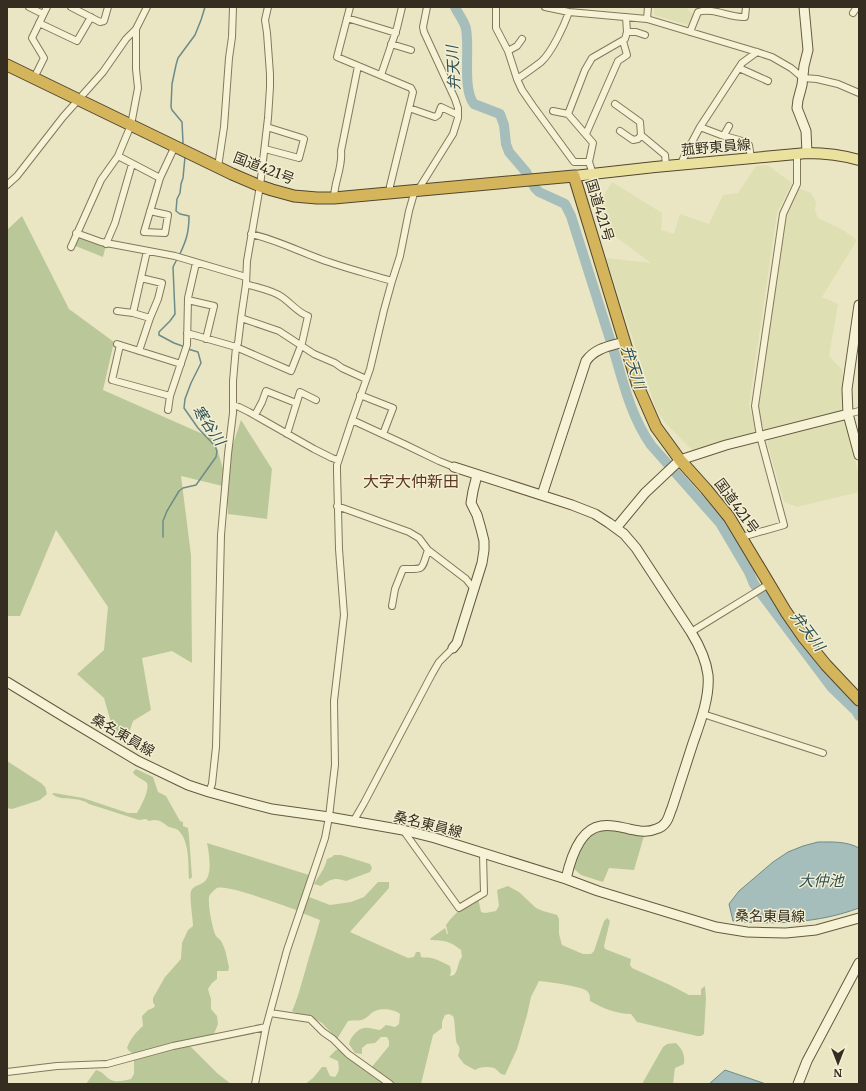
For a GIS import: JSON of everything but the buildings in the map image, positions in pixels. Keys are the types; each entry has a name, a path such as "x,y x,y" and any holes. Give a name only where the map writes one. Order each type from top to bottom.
{"highway":[{"name":"国道421号","path":"7,66 218,167 260,186 283,194 299,197 334,198 574,176 620,343 656,427 678,462 706,489 729,517 742,537 767,586 804,638 826,665 859,700"}],"main road":[{"name":"菰野東員線","path":"574,176 802,154 829,154 859,160"}],"street":[{"path":"29,7 43,14"},
{"path":"34,78 44,58 32,38 47,7"},
{"path":"71,7 100,22 104,21 108,7"},
{"path":"7,184 17,176 63,117 103,72 126,38 136,29 147,7"},
{"path":"218,167 224,127 232,38 233,7"},
{"path":"209,792 212,784 216,747 221,535 233,413 232,382 246,281 246,261 260,186 267,128 270,87 265,20 268,7"},
{"path":"350,7 337,57 411,88 413,92 390,186 390,192"},
{"path":"381,76 396,33 402,7"},
{"path":"256,1084 266,1027 287,950 325,838 329,817 335,765 334,701 344,615 337,506 336,472 338,460 370,369 392,281 400,256 409,211 416,190 454,134 457,123 458,108 455,99 424,32 427,7"},
{"path":"496,7 496,28 508,51 517,80 522,90 574,162 589,162"},
{"path":"545,7 569,12 647,19 772,57 791,68 803,78 817,79 838,84 859,93"},
{"path":"647,19 648,7"},
{"path":"690,32 698,12 703,10 745,17 746,7"},
{"path":"742,537 784,525 760,436 755,406 783,214 797,184 806,131 798,108 798,100 808,50 804,7"},
{"path":"853,13 857,7"},
{"path":"517,80 541,62 562,29 569,12"},
{"path":"39,23 77,41 91,17"},
{"path":"568,114 585,70 592,58 625,39 627,32 626,17"},
{"path":"347,18 396,33"},
{"path":"71,247 76,233 102,180 118,156 131,125 138,88 136,69 136,29"},
{"path":"627,32 636,32 645,35"},
{"path":"508,51 517,46 522,39"},
{"path":"586,134 618,61 627,55 623,41"},
{"path":"391,44 411,50"},
{"path":"681,165 682,159 700,127 742,63 757,52"},
{"path":"334,198 334,189 342,158 341,151 358,66"},
{"path":"739,68 768,80"},
{"path":"615,104 640,122 642,134 666,155 666,166"},
{"path":"409,108 435,117 438,115 441,107 458,115"},
{"path":"553,112 568,114 593,143 589,162 593,174"},
{"path":"724,135 729,126"},
{"path":"700,127 739,140 749,145 751,158"},
{"path":"265,149 299,158 304,140 302,138 267,128"},
{"path":"620,131 633,140 638,139 642,134"},
{"path":"150,211 168,215 165,233 144,232 150,211 160,178 175,146"},
{"path":"118,156 160,178"},
{"path":"106,244 115,223 132,164"},
{"path":"76,233 106,244 178,257 196,263 278,294 303,315 308,316 301,346 291,371 236,347 187,333"},
{"path":"251,234 316,258 392,281"},
{"path":"133,313 147,251"},
{"path":"168,410 170,396 186,348 188,300 196,263"},
{"path":"139,351 158,299 162,283 141,278"},
{"path":"188,300 214,306 206,338"},
{"path":"859,305 856,348 847,389 848,414 859,455"},
{"path":"117,311 133,313 150,318"},
{"path":"240,318 279,331 314,354 366,379"},
{"path":"542,495 584,365 588,357 604,347 620,343"},
{"path":"170,396 112,380 118,345 181,364"},
{"path":"255,415 266,391 296,402"},
{"path":"287,434 300,392 316,400"},
{"path":"360,395 393,408 383,434"},
{"path":"232,405 255,415 287,434 338,460"},
{"path":"616,528 645,493 678,462 726,445 859,411"},
{"path":"352,420 454,467 542,495 595,514 616,528 630,541 643,557 698,643 708,675 707,692 703,714 666,822 659,828 644,832 610,826 593,828 584,837 573,853 566,879"},
{"path":"353,822 432,674 439,662 457,643 482,563 484,550 484,541 481,529 477,515 471,503 477,475"},
{"path":"337,506 409,532 419,538 428,550 466,579 474,589"},
{"path":"392,606 395,589 403,568 420,569 423,566 428,550"},
{"path":"691,632 767,586"},
{"name":"桑名東員線","path":"7,682 138,761 209,792 272,809 403,830 435,838 566,879 598,891 716,927 747,932 786,933 816,930 859,918"},
{"path":"703,714 823,753"},
{"path":"403,830 459,908 484,893 483,854"},
{"path":"798,1084 807,1061 859,962"},
{"path":"270,1013 310,1019 348,1054 390,1084"},
{"path":"7,1072 57,1066 107,1064 173,1046 266,1027"}],"green space":[{"path":"654,7 689,7 688,10 694,14 688,25 654,15"},
{"path":"767,165 792,183 777,213 749,405 755,429 753,435 716,443 693,451 667,425 656,409 606,258 651,263 596,222 594,212 612,182 662,213 661,230 674,234 680,214 709,224 723,195 738,193 756,166"},
{"path":"798,188 811,193 816,202 815,211 818,218 843,230 857,240 822,297 838,304 829,356 842,370 844,411 767,431 763,428 757,408 787,211"},
{"path":"22,216 69,309 114,342 103,390 214,439 224,472 241,420 272,469 267,519 228,514 227,487 181,476 191,555 192,663 172,651 142,658 151,710 133,721 127,739 114,733 104,698 77,674 104,650 108,607 56,530 20,616 7,616 7,230"},
{"path":"77,235 106,245 103,257 73,245"},
{"path":"842,420 847,422 859,477 859,492 797,507 784,502 767,442 770,439"},
{"path":"7,761 41,783 45,787 47,794 40,800 12,809 7,808"},
{"path":"136,769 153,777 158,792 166,796 180,821 183,822 183,826 188,828 192,877 190,879 185,840 175,828 169,827 157,820 139,820 89,804 84,801 63,798 52,794 54,793 83,798 128,813 137,813 144,799 148,786 147,783 134,774 133,772"},
{"path":"611,829 644,836 634,870 609,868 603,882 581,875 573,868 583,844 595,832"},
{"path":"207,843 309,875 297,910 232,889 217,888 211,893 209,897 210,916 216,935 224,949 229,967 228,971 217,971 217,979 208,989 211,999 211,1009 217,1016 218,1024 213,1036 134,1054 127,1048 128,1045 143,1026 142,1016 155,1006 153,998 165,977 181,959 182,943 188,930 193,926 191,891 204,882 209,874 210,864"},
{"path":"334,855 341,855 370,864 372,868 370,872 346,881 336,879 330,880 321,886 314,884 327,859"},
{"path":"378,882 389,882 389,888 350,932 408,958 414,957 416,952 420,952 421,957 440,961 450,966 450,976 454,975 457,970 462,957 461,950 453,944 443,941 430,940 431,938 445,928 448,934 446,925 449,920 460,910 478,898 481,912 485,913 496,911 499,906 497,890 508,886 519,892 536,908 557,915 559,919 559,934 562,945 583,954 591,954 594,951 604,921 607,918 610,921 604,946 605,949 631,959 630,965 632,968 689,995 701,995 701,989 705,986 706,998 704,1034 697,1036 637,1022 631,1014 610,1010 590,1001 589,993 584,989 564,984 539,981 531,997 517,1049 505,1075 494,1068 484,1067 475,1070 464,1064 458,1056 459,1047 456,1040 454,1019 453,1016 449,1014 445,1015 442,1022 442,1028 433,1035 421,1084 393,1084 371,1068 389,1046 387,1037 381,1037 375,1043 367,1044 362,1048 362,1054 355,1053 349,1044 354,1034 361,1029 367,1028 380,1030 386,1025 395,1027 399,1024 400,1014 391,1010 378,1010 363,1019 348,1021 337,1039 322,1023 313,1018 303,1016 292,1011 299,993 320,920 302,913 309,897 330,905 351,902 364,897"},
{"path":"676,1043 683,1053 684,1064 675,1068 673,1084 642,1084 663,1047 667,1044"},
{"path":"182,1046 191,1047 217,1073 231,1084 86,1084 96,1070 113,1081 131,1079 134,1074 134,1060"},
{"path":"339,1049 384,1084 305,1084 313,1078 322,1067 326,1067 330,1076 335,1077 339,1069 338,1061 329,1057"}],"water":[{"name":"大仲池","path":"818,842 844,843 859,848 859,908 828,917 797,922 765,923 733,921 729,904 739,891 773,862 788,852"},
{"path":"725,1070 766,1084 709,1084"}],"waterway":[{"name":"寒谷川","path":"183,143 182,122 171,107 172,84 178,58 195,35 205,7"},
{"name":"弁天川","path":"455,7 466,29 467,79 470,97 474,104 500,114 504,125 506,144 509,152 526,172 535,188 539,192 565,204 571,216 629,402 644,435 651,445 720,523 749,572 754,584 832,688 856,711 859,716"},
{"name":"寒谷川","path":"179,256 187,237 189,222 189,216 180,214 176,211 177,199 180,193 183,178 185,157"},
{"name":"寒谷川","path":"177,259 173,267 175,314 159,332 159,335 185,347"},
{"name":"寒谷川","path":"163,537 163,521 179,491 183,488 196,485 216,457 217,451 215,446 198,428 184,408 185,399 191,383 201,363 198,352 188,349"}],"district":[{"name":"大字大仲新田","path":"411,481"}]}
